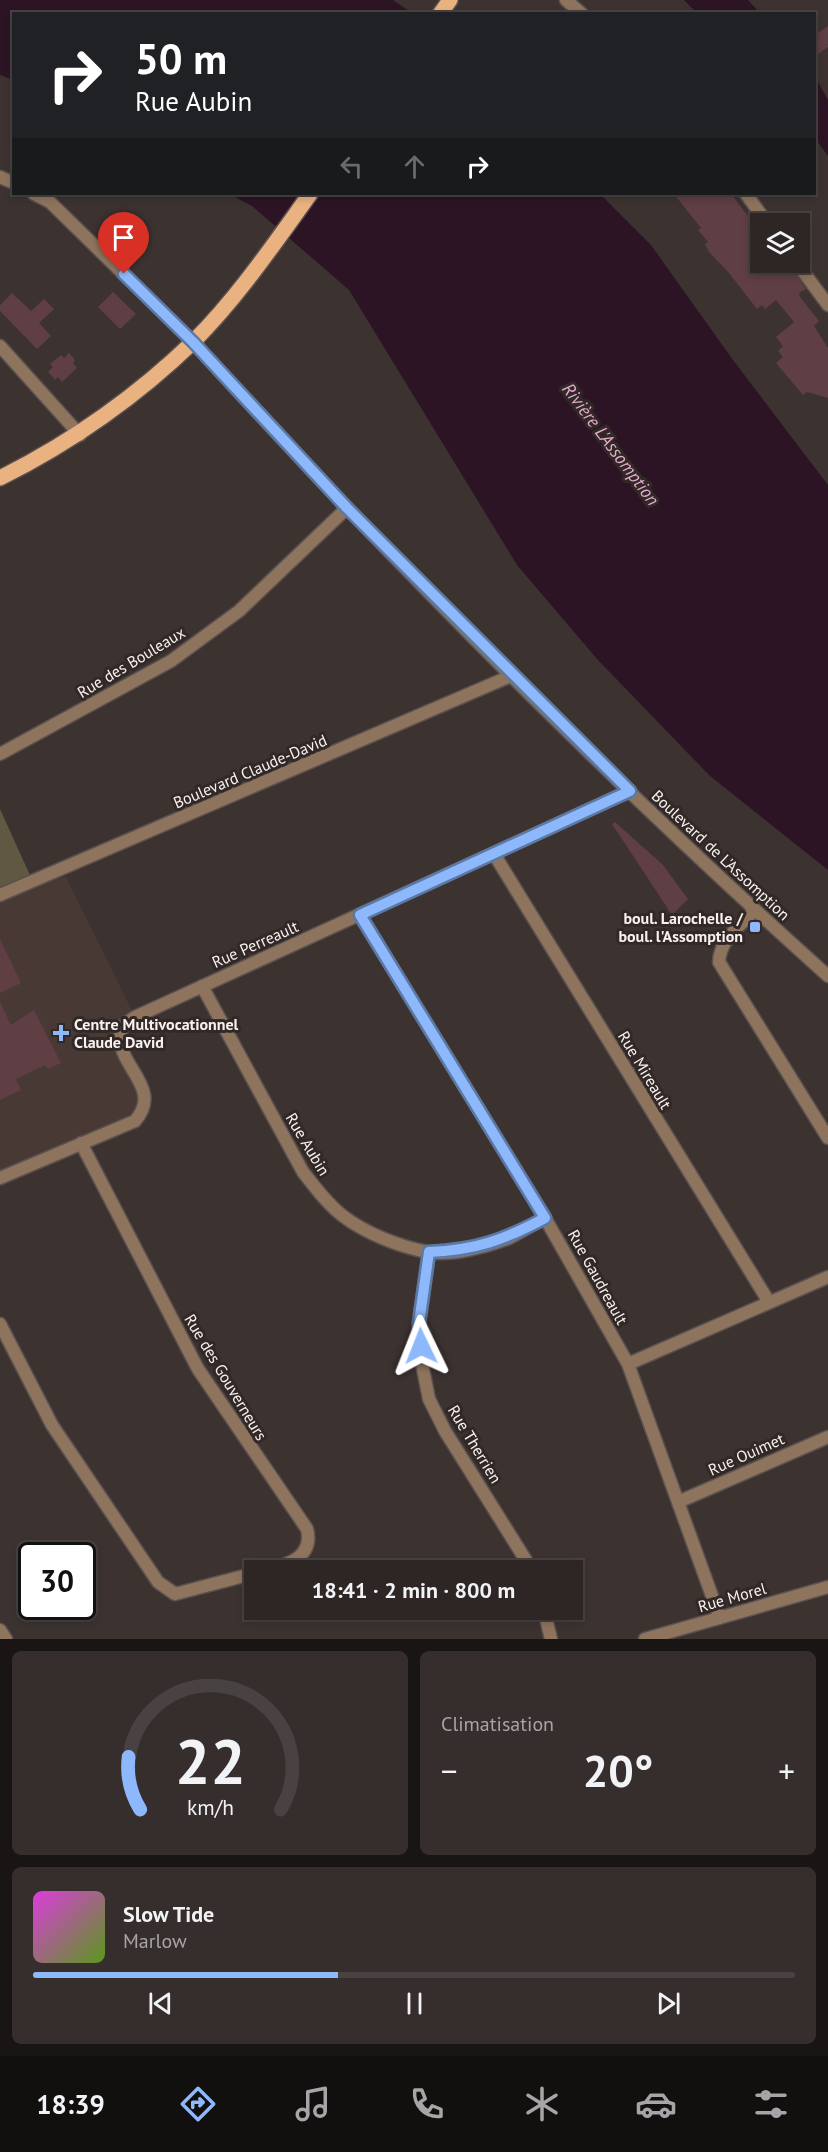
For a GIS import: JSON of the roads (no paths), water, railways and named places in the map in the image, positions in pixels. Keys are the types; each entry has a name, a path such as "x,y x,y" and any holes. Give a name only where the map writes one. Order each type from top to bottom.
{"main road":[{"path":"0,478 80,435 116,408 193,342 265,256 309,195"}],"street":[{"path":"566,0 580,12"},
{"name":"Boulevard de L'Assomption","path":"36,195 50,202 193,342 347,508 630,791 828,976"},
{"path":"747,195 760,213"},
{"path":"804,273 828,305"},
{"path":"0,346 80,435"},
{"name":"Rue des Bouleaux","path":"0,754 171,661 239,611 347,508"},
{"name":"Boulevard Claude-David","path":"0,895 513,675"},
{"name":"Rue Perreault","path":"0,1178 135,1121 144,1110 145,1096 120,1040 122,1026 202,986 630,791"},
{"name":"Rue Mireault","path":"494,854 769,1302"},
{"path":"755,910 720,949 719,962 828,1138"},
{"name":"Rue Gaudreault","path":"360,915 545,1218 628,1364 720,1618"},
{"name":"Rue Aubin","path":"202,986 303,1172 322,1196 344,1216 368,1231 429,1252 459,1251 490,1244 510,1237 545,1218"},
{"name":"Rue des Gouverneurs","path":"81,1143 198,1369 307,1529 310,1540 306,1551 296,1560"},
{"name":"Rue Therrien","path":"429,1252 419,1323 423,1369 429,1399 445,1431 526,1560"},
{"path":"628,1364 828,1277"},
{"path":"0,1324 52,1425 158,1582 175,1594 244,1576"},
{"name":"Rue Ouimet","path":"678,1502 828,1437"},
{"name":"Rue Morel","path":"645,1639 828,1587"},
{"path":"547,1620 552,1639"},
{"path":"0,1630 6,1639"}],"water":[{"path":"0,0 393,0 411,12 12,12 12,80 0,75"},
{"path":"684,0 748,0 759,12 696,12"},
{"path":"816,79 828,100 828,156 816,139"},
{"name":"Rivière L'Assomption","path":"231,195 601,195 651,245 733,360 828,485 828,870 710,776 597,659 517,565 349,290 252,206"}],"place":[{"name":"boul. Larochelle / boul. l'Assomption","path":"755,927"},
{"name":"Centre Multivocationnel Claude David","path":"61,1033"}]}
